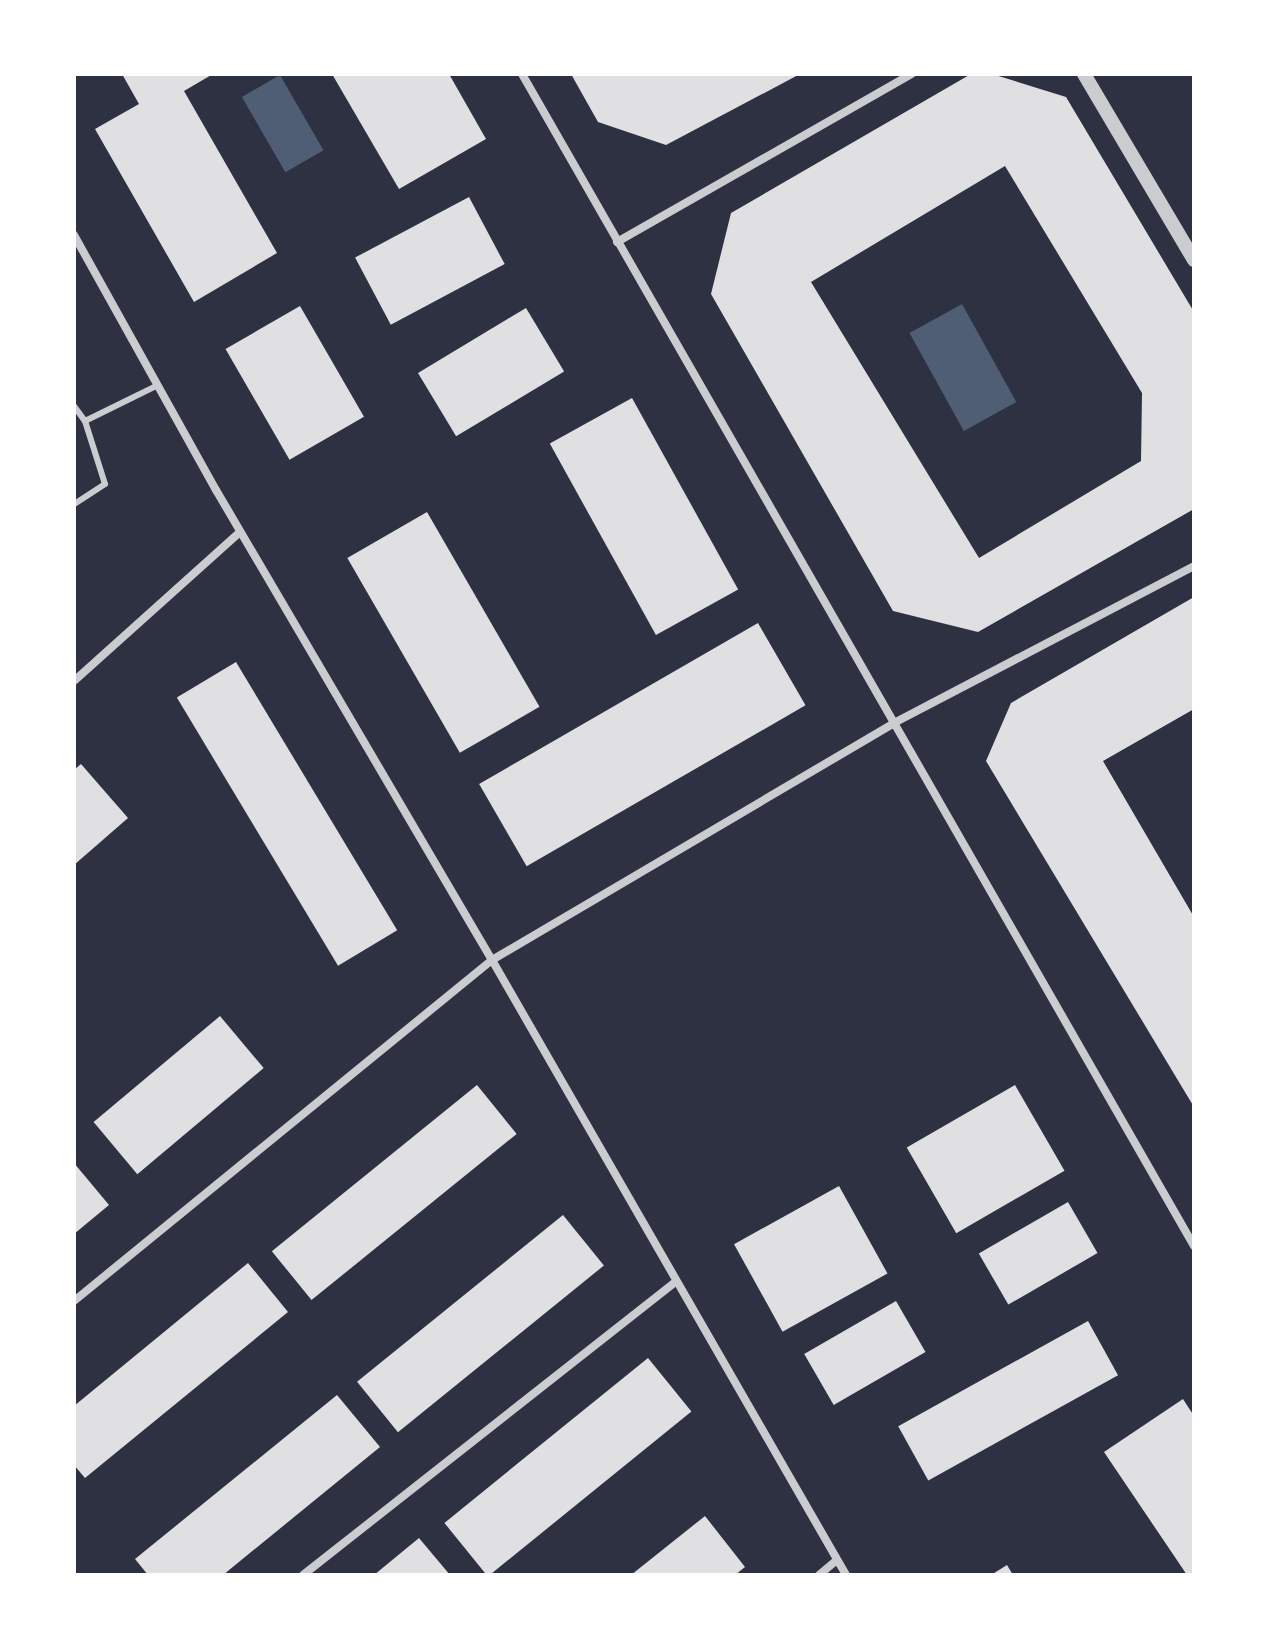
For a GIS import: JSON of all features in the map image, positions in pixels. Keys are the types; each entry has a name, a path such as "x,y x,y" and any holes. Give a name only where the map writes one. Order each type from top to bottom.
{"street":[{"path":"522,74 1194,1246"},
{"path":"617,242 912,74"},
{"path":"1084,74 1194,260"},
{"path":"74,235 240,532 492,960 846,1575"},
{"path":"74,681 240,532"},
{"path":"74,1301 492,960 892,724 1194,566"},
{"path":"303,1575 676,1282"},
{"path":"819,1575 837,1560"}],"lane":[{"path":"85,421 156,386"},
{"path":"74,406 85,421 105,484 74,504"}],"water":[{"path":"280,75 324,150 285,172 242,97"},
{"path":"962,304 1016,402 964,431 910,333"}],"building":[{"path":"122,74 213,74 184,91 277,253 194,302 95,129 139,104"},
{"path":"332,74 449,74 486,139 399,189"},
{"path":"571,74 800,74 666,145 598,122"},
{"path":"971,74 992,74 1066,97 1194,312 1194,509 978,632 893,611 711,294 731,213","holes":["1005,166 1142,393 1141,461 979,558 811,282"]},
{"path":"469,197 505,264 391,325 355,258"},
{"path":"300,306 364,417 290,460 226,349"},
{"path":"526,308 564,371 456,436 418,373"},
{"path":"632,398 738,590 656,635 550,444"},
{"path":"427,512 540,707 460,753 347,558"},
{"path":"1194,597 1194,709 1103,761 1194,917 1194,1107 986,761 1011,703"},
{"path":"758,623 806,705 527,866 479,784"},
{"path":"236,662 397,930 338,966 177,698"},
{"path":"81,764 128,818 74,865 74,770"},
{"path":"220,1016 264,1068 137,1174 94,1122"},
{"path":"477,1085 517,1134 311,1300 272,1251"},
{"path":"1015,1085 1064,1171 956,1233 907,1148"},
{"path":"74,1163 109,1205 74,1234"},
{"path":"839,1186 887,1273 783,1332 734,1244"},
{"path":"1068,1202 1098,1253 1008,1305 979,1254"},
{"path":"563,1215 604,1266 398,1432 357,1382"},
{"path":"248,1263 288,1312 85,1478 74,1465 74,1406"},
{"path":"896,1301 925,1352 834,1405 804,1354"},
{"path":"1088,1321 1118,1375 928,1480 898,1426"},
{"path":"648,1358 691,1412 490,1575 444,1523"},
{"path":"337,1395 380,1447 223,1575 148,1575 135,1559"},
{"path":"1183,1399 1194,1416 1194,1575 1187,1575 1104,1452"},
{"path":"705,1516 745,1567 735,1575 631,1575"},
{"path":"419,1538 450,1575 374,1575"},
{"path":"1007,1565 1013,1575 991,1575"}]}
